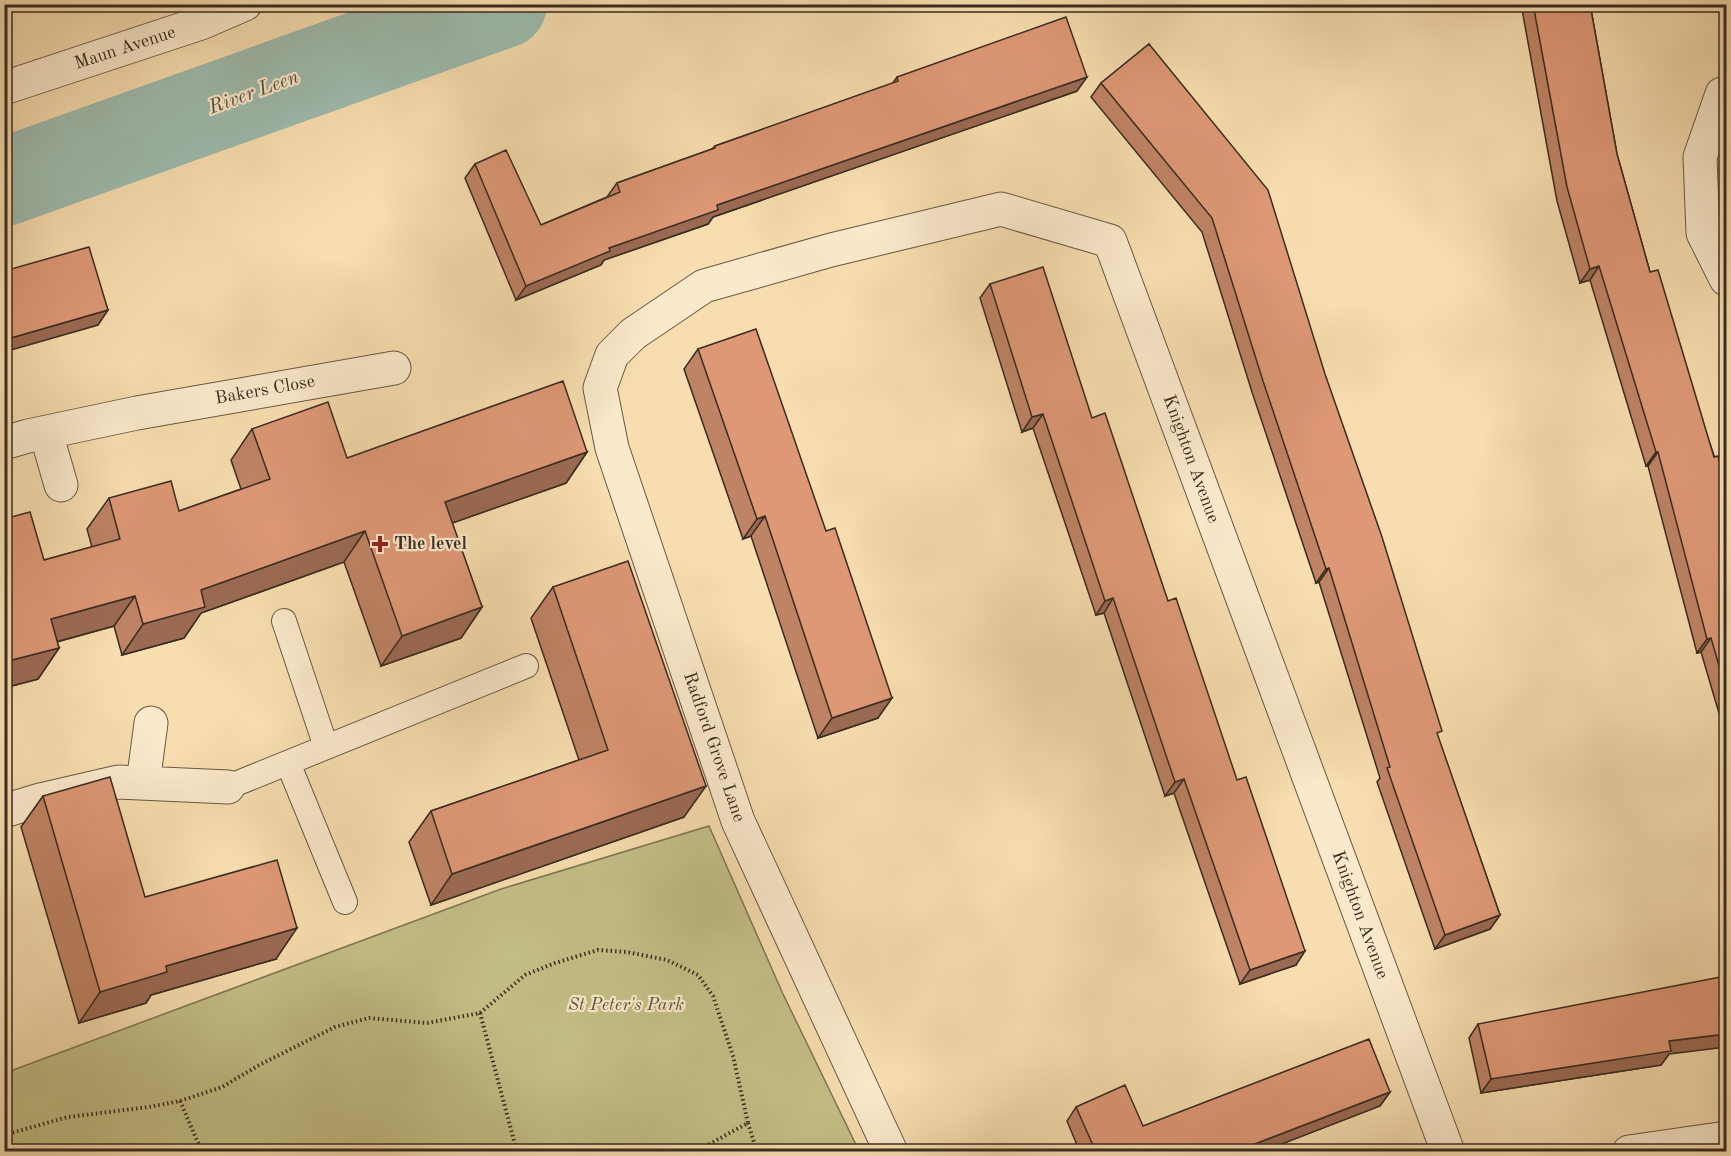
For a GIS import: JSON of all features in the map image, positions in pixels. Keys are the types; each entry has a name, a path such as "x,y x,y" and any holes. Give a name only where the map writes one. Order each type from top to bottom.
{"street":[{"name":"Maun Avenue","path":"4,88 201,23 244,4"},
{"path":"1726,93 1722,94 1700,157 1703,233 1726,279"},
{"name":"Knighton Avenue","path":"633,334 704,286 831,250 1000,209 1110,242 1448,1152"},
{"name":"Radford Grove Lane","path":"633,334 612,355 600,388 612,448 738,821 891,1152"},
{"name":"Bakers Close","path":"4,443 137,413 394,368"},
{"path":"46,433 61,485"},
{"path":"143,783 151,723"},
{"path":"4,811 118,782 228,787"},
{"path":"1629,1152 1726,1138"}],"lane":[{"path":"284,621 326,747"},
{"path":"228,787 526,666"},
{"path":"288,763 345,902"}],"path":[{"path":"4,1136 68,1118 180,1101 222,1086 335,1028 369,1018 427,1023 480,1012 525,975 598,950 627,952 667,960 698,975 713,996 733,1056 757,1152"},
{"path":"480,1012 517,1152"},
{"path":"180,1101 202,1152"},
{"path":"695,1152 748,1123"}],"green space":[{"name":"St Peter's Park","path":"709,826 783,994 859,1151 5,1151 5,1073 501,889"}],"building":[{"path":"1533,4 1590,4 1617,154 1650,272 1658,270 1714,457 1718,456 1726,490 1726,690 1711,638 1707,639 1658,452 1656,452 1599,266 1590,269 1567,187"},
{"path":"1066,17 1087,77 717,205 718,210 609,248 610,251 526,286 475,164 506,150 541,225 620,192 617,183 898,81 897,77"},
{"path":"1149,44 1268,190 1325,374 1382,537 1442,731 1437,733 1500,915 1445,935 1387,768 1390,767 1329,568 1326,569 1262,378 1212,218 1101,83"},
{"path":"89,247 108,310 4,340 4,271"},
{"path":"1043,267 1092,418 1105,413 1168,601 1176,598 1237,780 1246,777 1305,951 1250,970 1184,779 1175,782 1113,598 1105,601 1043,414 1032,417 990,284"},
{"path":"756,329 826,531 835,528 892,698 832,718 765,516 757,519 698,349"},
{"path":"563,381 587,452 445,502 482,607 402,636 365,531 201,590 205,607 143,624 135,596 51,619 59,648 4,662 4,519 30,512 44,560 120,539 109,498 171,481 179,511 270,479 252,429 328,402 347,458"},
{"path":"628,561 706,786 452,874 431,811 608,750 553,587"},
{"path":"110,777 145,897 277,860 297,928 166,966 167,972 100,992 43,796"},
{"path":"1726,976 1726,1034 1669,1041 1671,1051 1491,1079 1478,1024"},
{"path":"1369,1039 1390,1092 1234,1152 1096,1152 1076,1107 1125,1085 1143,1126"}],"waterway":[{"name":"River Leen","path":"4,182 503,4"}],"place":[{"name":"The level","path":"380,544"}]}
